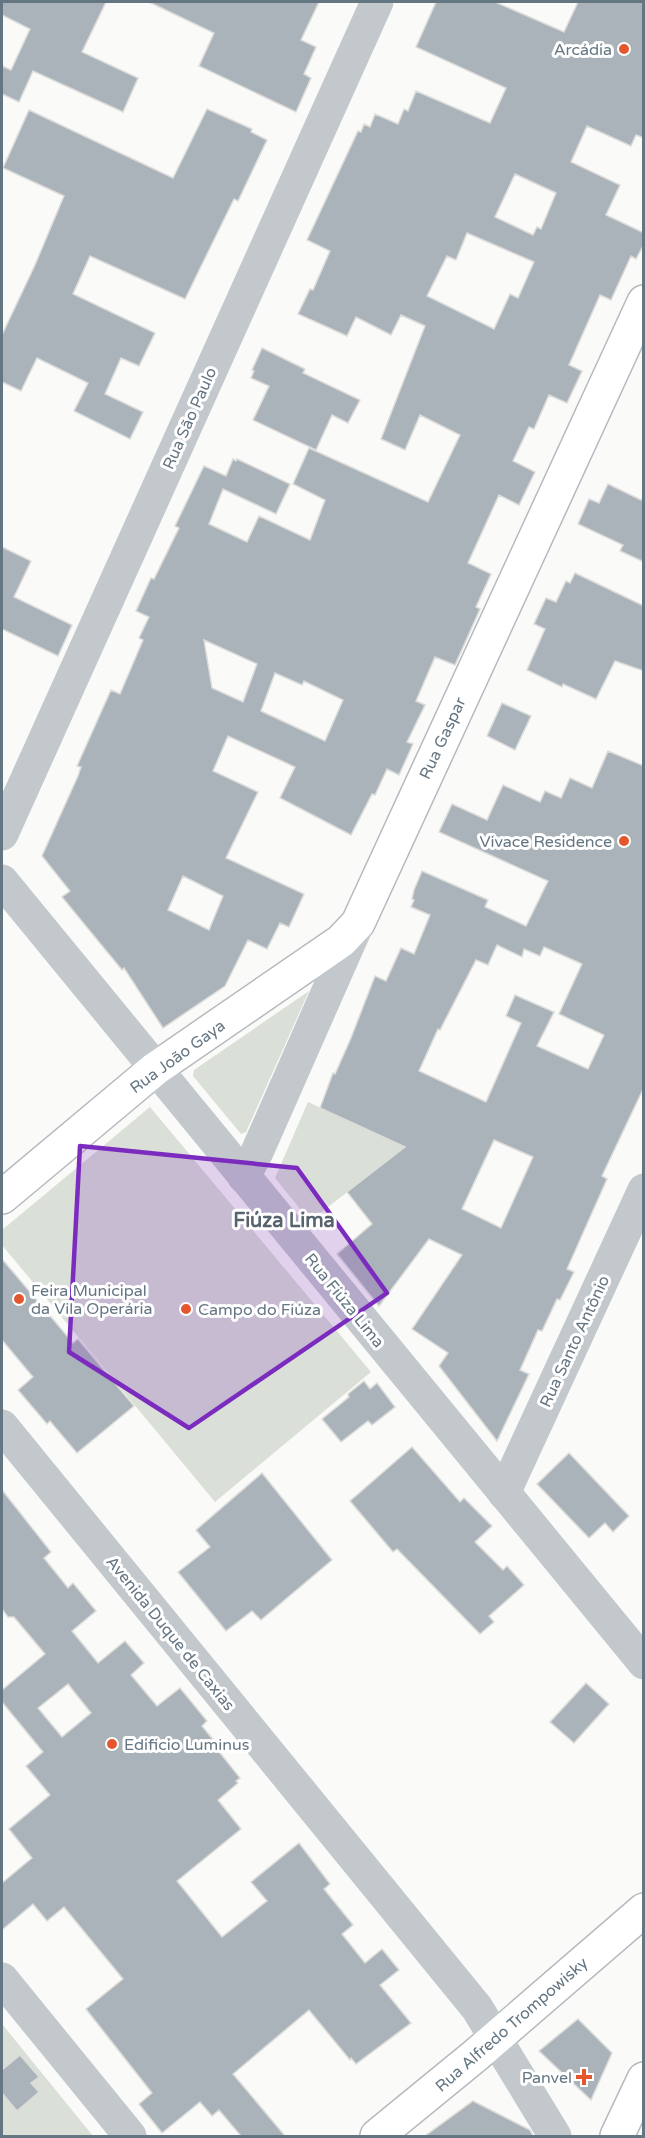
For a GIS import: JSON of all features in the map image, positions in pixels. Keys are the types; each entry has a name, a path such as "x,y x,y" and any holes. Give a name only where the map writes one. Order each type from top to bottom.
{"main road":[{"name":"Rua Gaspar","path":"358,923 644,302"},
{"name":"Rua João Gaya","path":"2,1197 155,1069 341,941 358,923"},
{"name":"Rua Alfredo Trompowisky","path":"377,2136 496,2038 644,1910"},
{"path":"617,2136 644,2079"}],"street":[{"name":"Rua São Paulo","path":"2,834 377,2"},
{"name":"Rua Fiúza Lima","path":"2,881 644,1663"},
{"name":"Rua Gaspar","path":"244,1177 358,923"},
{"name":"Rua Santo Antônio","path":"504,1493 644,1190"},
{"name":"Avenida Duque de Caxias","path":"2,1426 477,2008 555,2136"},
{"path":"2,1979 130,2136"}],"highlighted area":[{"path":"80,1146 297,1168 387,1293 189,1428 69,1352"}],"shaded area":[{"path":"309,991 246,1132 241,1134 193,1076 194,1070"},
{"path":"308,1102 405,1147 310,1221 275,1178"},
{"name":"Campo do Fiúza","path":"150,1107 371,1372 215,1502 2,1245 2,1230"},
{"path":"2,2024 93,2136 2,2136"}],"building":[{"path":"2,2 106,2 82,52 138,78 123,112 33,71 19,102 2,94 2,66 11,70 30,29 2,15"},
{"path":"149,2 319,2 301,40 316,47 304,74 311,78 296,112 199,66 214,33"},
{"path":"436,2 495,2 564,32 578,2 644,2 644,138 636,135 631,146 587,126 571,162 620,185 606,215 644,233 644,244 636,259 631,256 611,300 600,295 569,365 582,371 567,403 549,395 534,429 529,427 513,461 535,472 519,505 499,495 468,563 491,574 476,607 480,609 455,665 435,657 416,701 425,705 407,742 413,744 399,775 387,769 375,795 372,794 351,835 280,798 295,767 228,736 213,771 258,792 226,858 304,894 289,927 280,923 267,949 248,940 225,986 163,1028 124,968 122,970 62,897 70,891 42,856 78,776 81,767 77,766 111,690 120,694 143,640 139,638 149,617 136,611 151,578 154,579 179,528 175,526 204,466 226,476 233,459 236,461 237,459 290,484 276,514 223,489 209,524 247,542 259,516 310,540 325,500 293,484 309,448 428,502 460,435 420,415 405,450 381,439 425,326 401,315 391,335 356,317 347,336 298,314 310,289 313,290 330,251 307,240 358,131 361,132 364,124 370,127 375,114 398,124 404,109 408,111 416,91 490,123 506,88 416,47","holes":["515,174 556,193 541,229 537,227 533,235 495,217","467,233 534,262 518,298 510,294 494,329 427,296 447,256 456,260","204,640 257,664 243,702 212,688","275,673 302,685 304,681 343,700 325,741 261,711","183,876 223,896 209,930 168,910"]},
{"path":"207,109 252,129 251,132 267,140 238,201 234,199 185,299 90,256 73,294 155,333 139,366 121,358 105,394 143,412 130,439 74,411 88,383 37,358 21,391 2,382 2,335 64,196 3,168 29,110 173,178"},
{"path":"262,348 305,369 303,373 360,400 348,423 332,415 316,450 253,420 269,386 251,378 254,371 252,370"},
{"path":"608,484 641,500 644,496 644,562 620,551 623,545 578,524 589,499 599,503"},
{"path":"2,547 31,561 14,597 72,625 58,656 2,629"},
{"path":"575,573 644,606 644,671 615,661 596,699 563,684 562,687 527,670 545,629 534,624 546,598 556,602 566,581 570,583"},
{"path":"502,703 531,716 515,750 487,736"},
{"path":"608,751 644,766 644,1087 602,1176 607,1179 567,1269 574,1272 560,1300 557,1299 542,1331 538,1330 520,1370 529,1374 497,1441 439,1366 448,1353 412,1329 462,1255 429,1239 379,1306 337,1254 372,1224 347,1192 405,1147 320,1108 375,976 386,981 401,948 414,954 430,915 411,907 414,890 422,871 488,900 485,907 526,926 548,881 439,832 452,804 487,820 503,785 540,802 545,791 561,798 570,778 592,788","holes":["497,945 522,957 524,949 540,956 544,947 582,964 559,1014 604,1035 588,1069 537,1046 554,1012 515,995 506,1016 521,1023 486,1102 419,1071 438,1029 440,1030 476,960 488,965","494,1140 533,1157 501,1228 462,1209"]},
{"path":"2,1259 73,1343 78,1339 134,1406 77,1453 50,1421 47,1424 18,1390 33,1377 2,1340"},
{"path":"364,1381 370,1389 377,1383 395,1407 372,1425 368,1421 341,1442 322,1419 349,1397 348,1394"},
{"path":"412,1447 460,1502 464,1498 492,1526 475,1542 503,1570 507,1566 524,1585 489,1616 494,1622 480,1634 397,1549 393,1552 350,1501"},
{"path":"569,1453 629,1516 613,1532 605,1523 589,1538 537,1484"},
{"path":"262,1473 332,1560 261,1620 252,1611 226,1631 178,1572 210,1547 196,1530"},
{"path":"2,1490 51,1552 44,1558 68,1588 73,1583 96,1611 72,1631 98,1663 125,1641 144,1663 131,1675 157,1706 180,1688 207,1721 202,1726 240,1778 236,1781 238,1783 218,1800 241,1829 177,1881 222,1937 267,1901 251,1882 299,1843 330,1884 324,1889 353,1925 342,1934 365,1963 382,1949 399,1970 380,1985 411,2023 356,2064 351,2058 350,2060 309,2010 233,2074 285,2136 241,2136 219,2110 212,2116 200,2102 162,2133 139,2104 152,2093 86,2009 123,1979 64,1907 47,1921 33,1904 2,1930 2,1883 32,1858 9,1829 50,1795 26,1766 43,1752 2,1702 2,1690 45,1654 14,1617 8,1617 2,1609","holes":["68,1684 91,1713 62,1737 38,1708"]},
{"path":"586,1683 609,1704 574,1743 550,1722"},
{"name":"Panvel","path":"578,2019 612,2053 591,2100 539,2051"},
{"path":"20,2055 39,2077 31,2083 39,2092 17,2111 2,2093 2,2070"},
{"path":"473,2101 530,2130 533,2136 425,2136"}],"place":[{"name":"Arcádia","path":"624,49"},
{"name":"Vivace Residence","path":"624,841"},
{"name":"Feira Municipal da Vila Operária","path":"19,1299"},
{"name":"Campo do Fiúza","path":"186,1309"},
{"name":"Edificio Luminus","path":"112,1744"},
{"name":"Panvel","path":"584,2077"}],"district":[{"name":"Fiúza Lima","path":"284,1220"}]}
